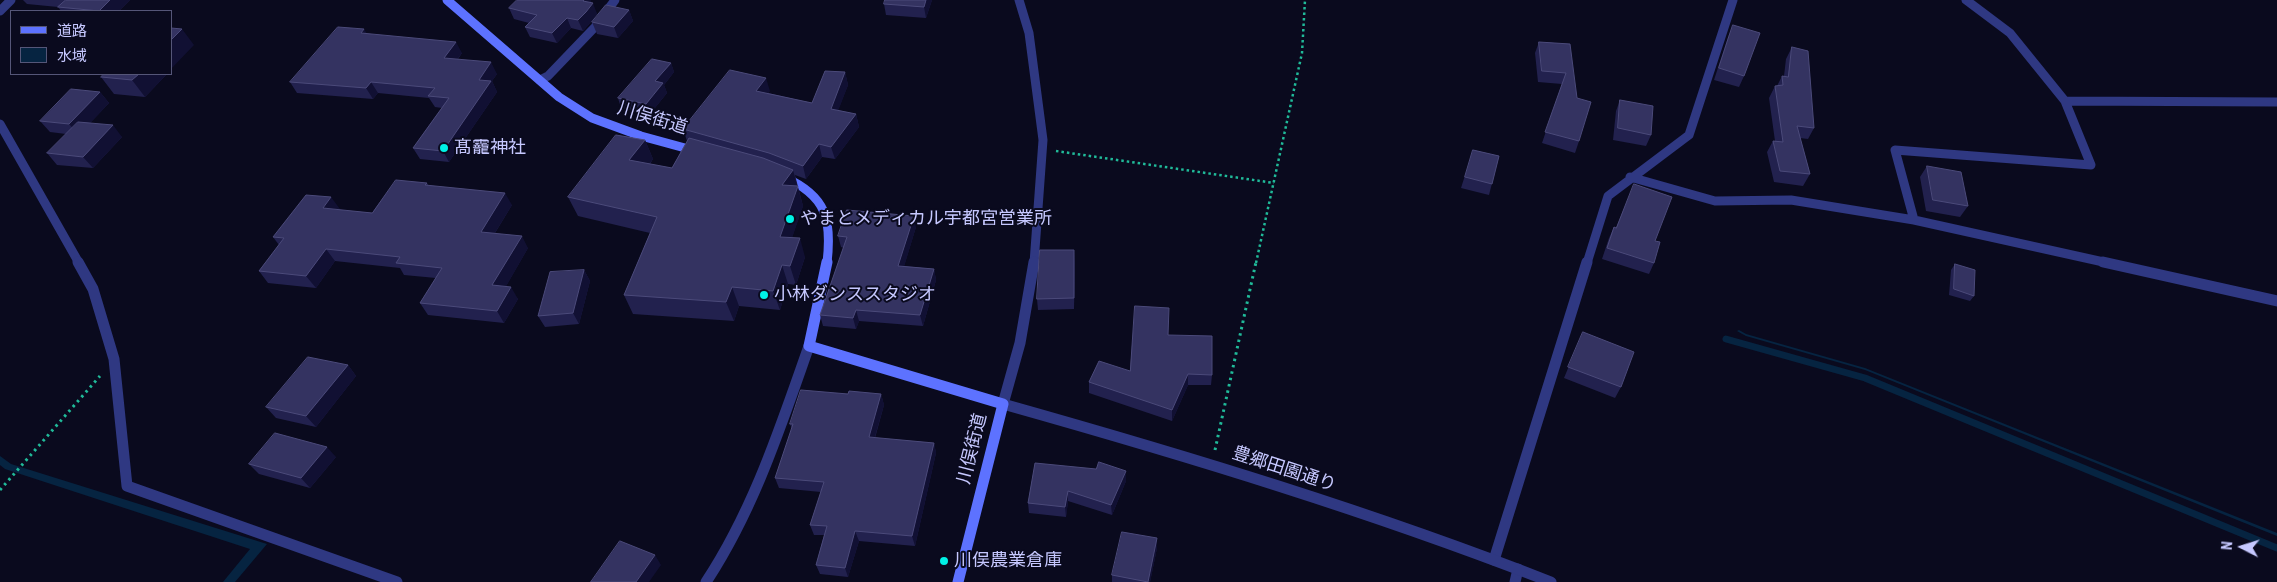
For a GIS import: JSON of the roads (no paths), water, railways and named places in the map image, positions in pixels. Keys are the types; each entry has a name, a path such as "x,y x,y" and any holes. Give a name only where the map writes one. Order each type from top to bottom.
{"main road":[{"name":"川俣街道","path":"447,0 559,97 592,118 632,133 706,154"},
{"path":"771,172 801,183 818,200 828,221 828,247 824,274 809,346"},
{"name":"川俣街道","path":"809,346 1002,404 958,582"}],"street":[{"path":"0,11 11,0"},
{"path":"540,80 548,76 595,27 615,0"},
{"path":"1002,404 1020,343 1033,275 1043,140 1029,33 1019,0"},
{"path":"1494,560 1608,196 1689,135 1733,0"},
{"path":"1914,220 1895,150 2091,165 2065,101 2010,33 1966,0"},
{"path":"2065,101 2277,102"},
{"path":"0,124 93,289 114,359 127,486 397,582"},
{"path":"1630,178 1716,201 1791,200 1914,220 2277,301"},
{"path":"706,582 726,554 753,501 809,346"},
{"name":"豊郷田園通り","path":"1002,404 1150,445 1212,465 1518,568 1551,582"},
{"path":"1515,582 1518,568"}],"water":[{"path":"1739,330 1746,334 1865,368 2277,533 2277,536 1865,370 1746,336 1737,331"},
{"path":"0,456 11,464 267,544 235,582 223,582 250,549 5,469 0,465"}],"waterway":[{"path":"1726,339 1865,378 2277,548"}],"place":[{"name":"髙靇神社","path":"444,148"},
{"name":"やまとメディカル宇都宮営業所","path":"790,219"},
{"name":"小林ダンススタジオ","path":"764,295"},
{"name":"川俣農業倉庫","path":"944,561"}]}
